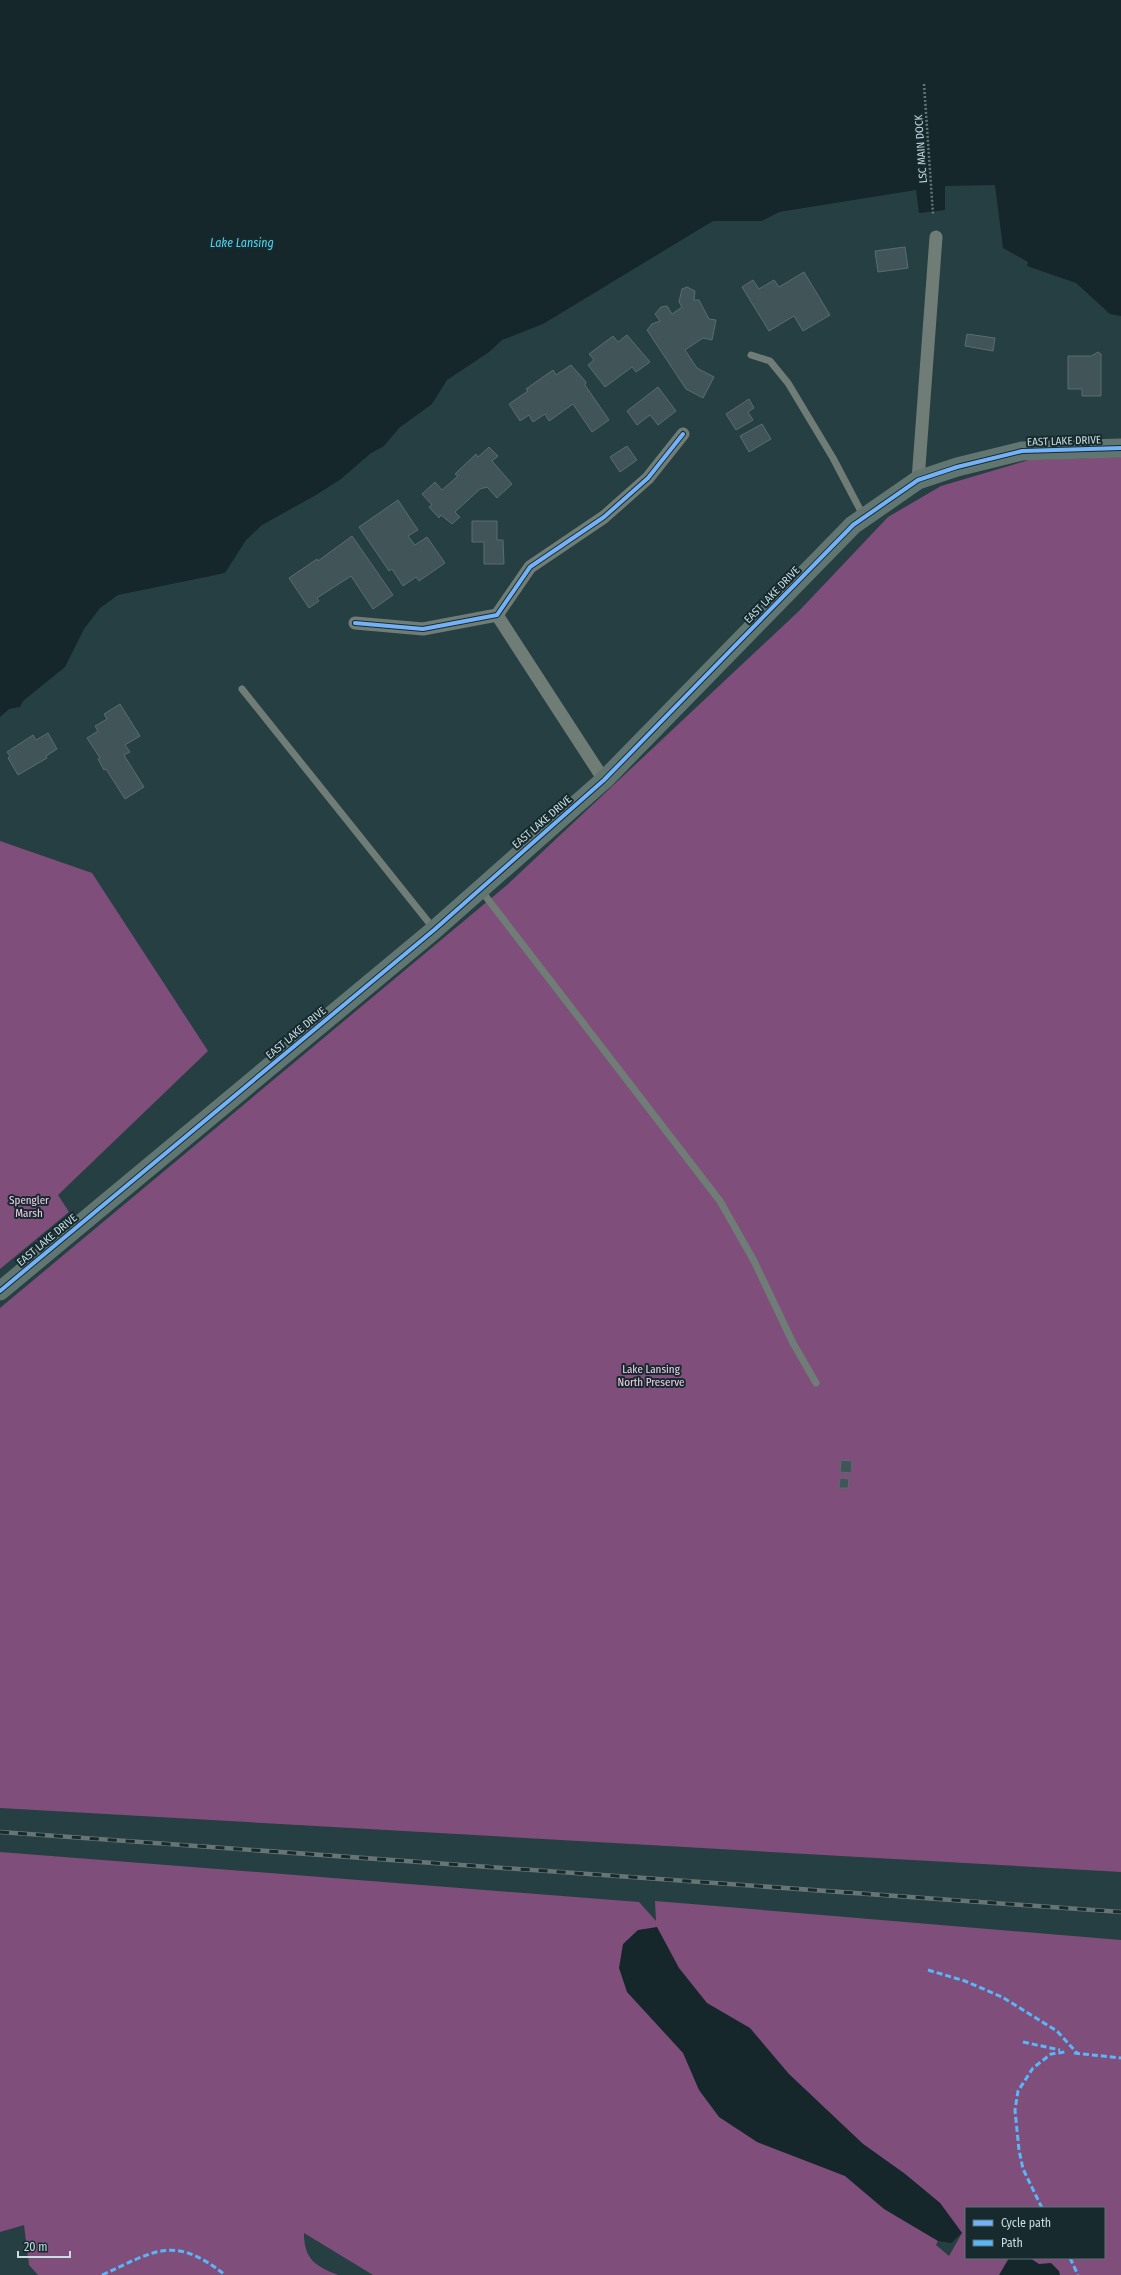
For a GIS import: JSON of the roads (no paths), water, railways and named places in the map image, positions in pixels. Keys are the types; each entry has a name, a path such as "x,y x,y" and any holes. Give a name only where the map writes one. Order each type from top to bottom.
{"street":[{"path":"918,480 936,237"},
{"path":"355,623 423,629 497,615 530,567 604,517 648,478 683,434"},
{"name":"EAST LAKE DRIVE","path":"0,1291 434,930 604,780 853,525 918,480 957,467 1022,451 1121,448"},
{"path":"497,615 604,780"}],"lane":[{"path":"751,355 770,361 788,383 833,458 864,517"},
{"path":"242,689 434,930"},
{"path":"480,889 720,1201 754,1261 793,1343 816,1383"}],"water":[{"name":"Lake Lansing","path":"0,0 1121,0 1121,316 1110,314 1076,283 1027,266 1028,262 1003,248 995,185 945,186 945,210 919,213 916,190 779,212 762,221 713,221 543,324 502,340 489,352 447,380 432,404 399,428 384,446 371,453 341,479 316,495 262,525 246,540 225,573 118,595 100,608 84,629 65,667 23,701 20,707 9,709 0,717"},
{"path":"657,1927 679,1968 707,2003 750,2028 789,2074 863,2144 905,2174 940,2203 962,2233 951,2243 938,2241 884,2209 845,2176 757,2142 719,2117 699,2090 683,2053 627,1992 619,1968 623,1944 638,1930"},
{"path":"1008,2259 1032,2259 1039,2264 1051,2263 1059,2271 1060,2275 999,2275"}],"railway":[{"path":"0,1832 1121,1912"}],"park label":[{"name":"Spengler Marsh","path":"29,1206"},
{"name":"Lake Lansing North Preserve","path":"651,1375"}]}
